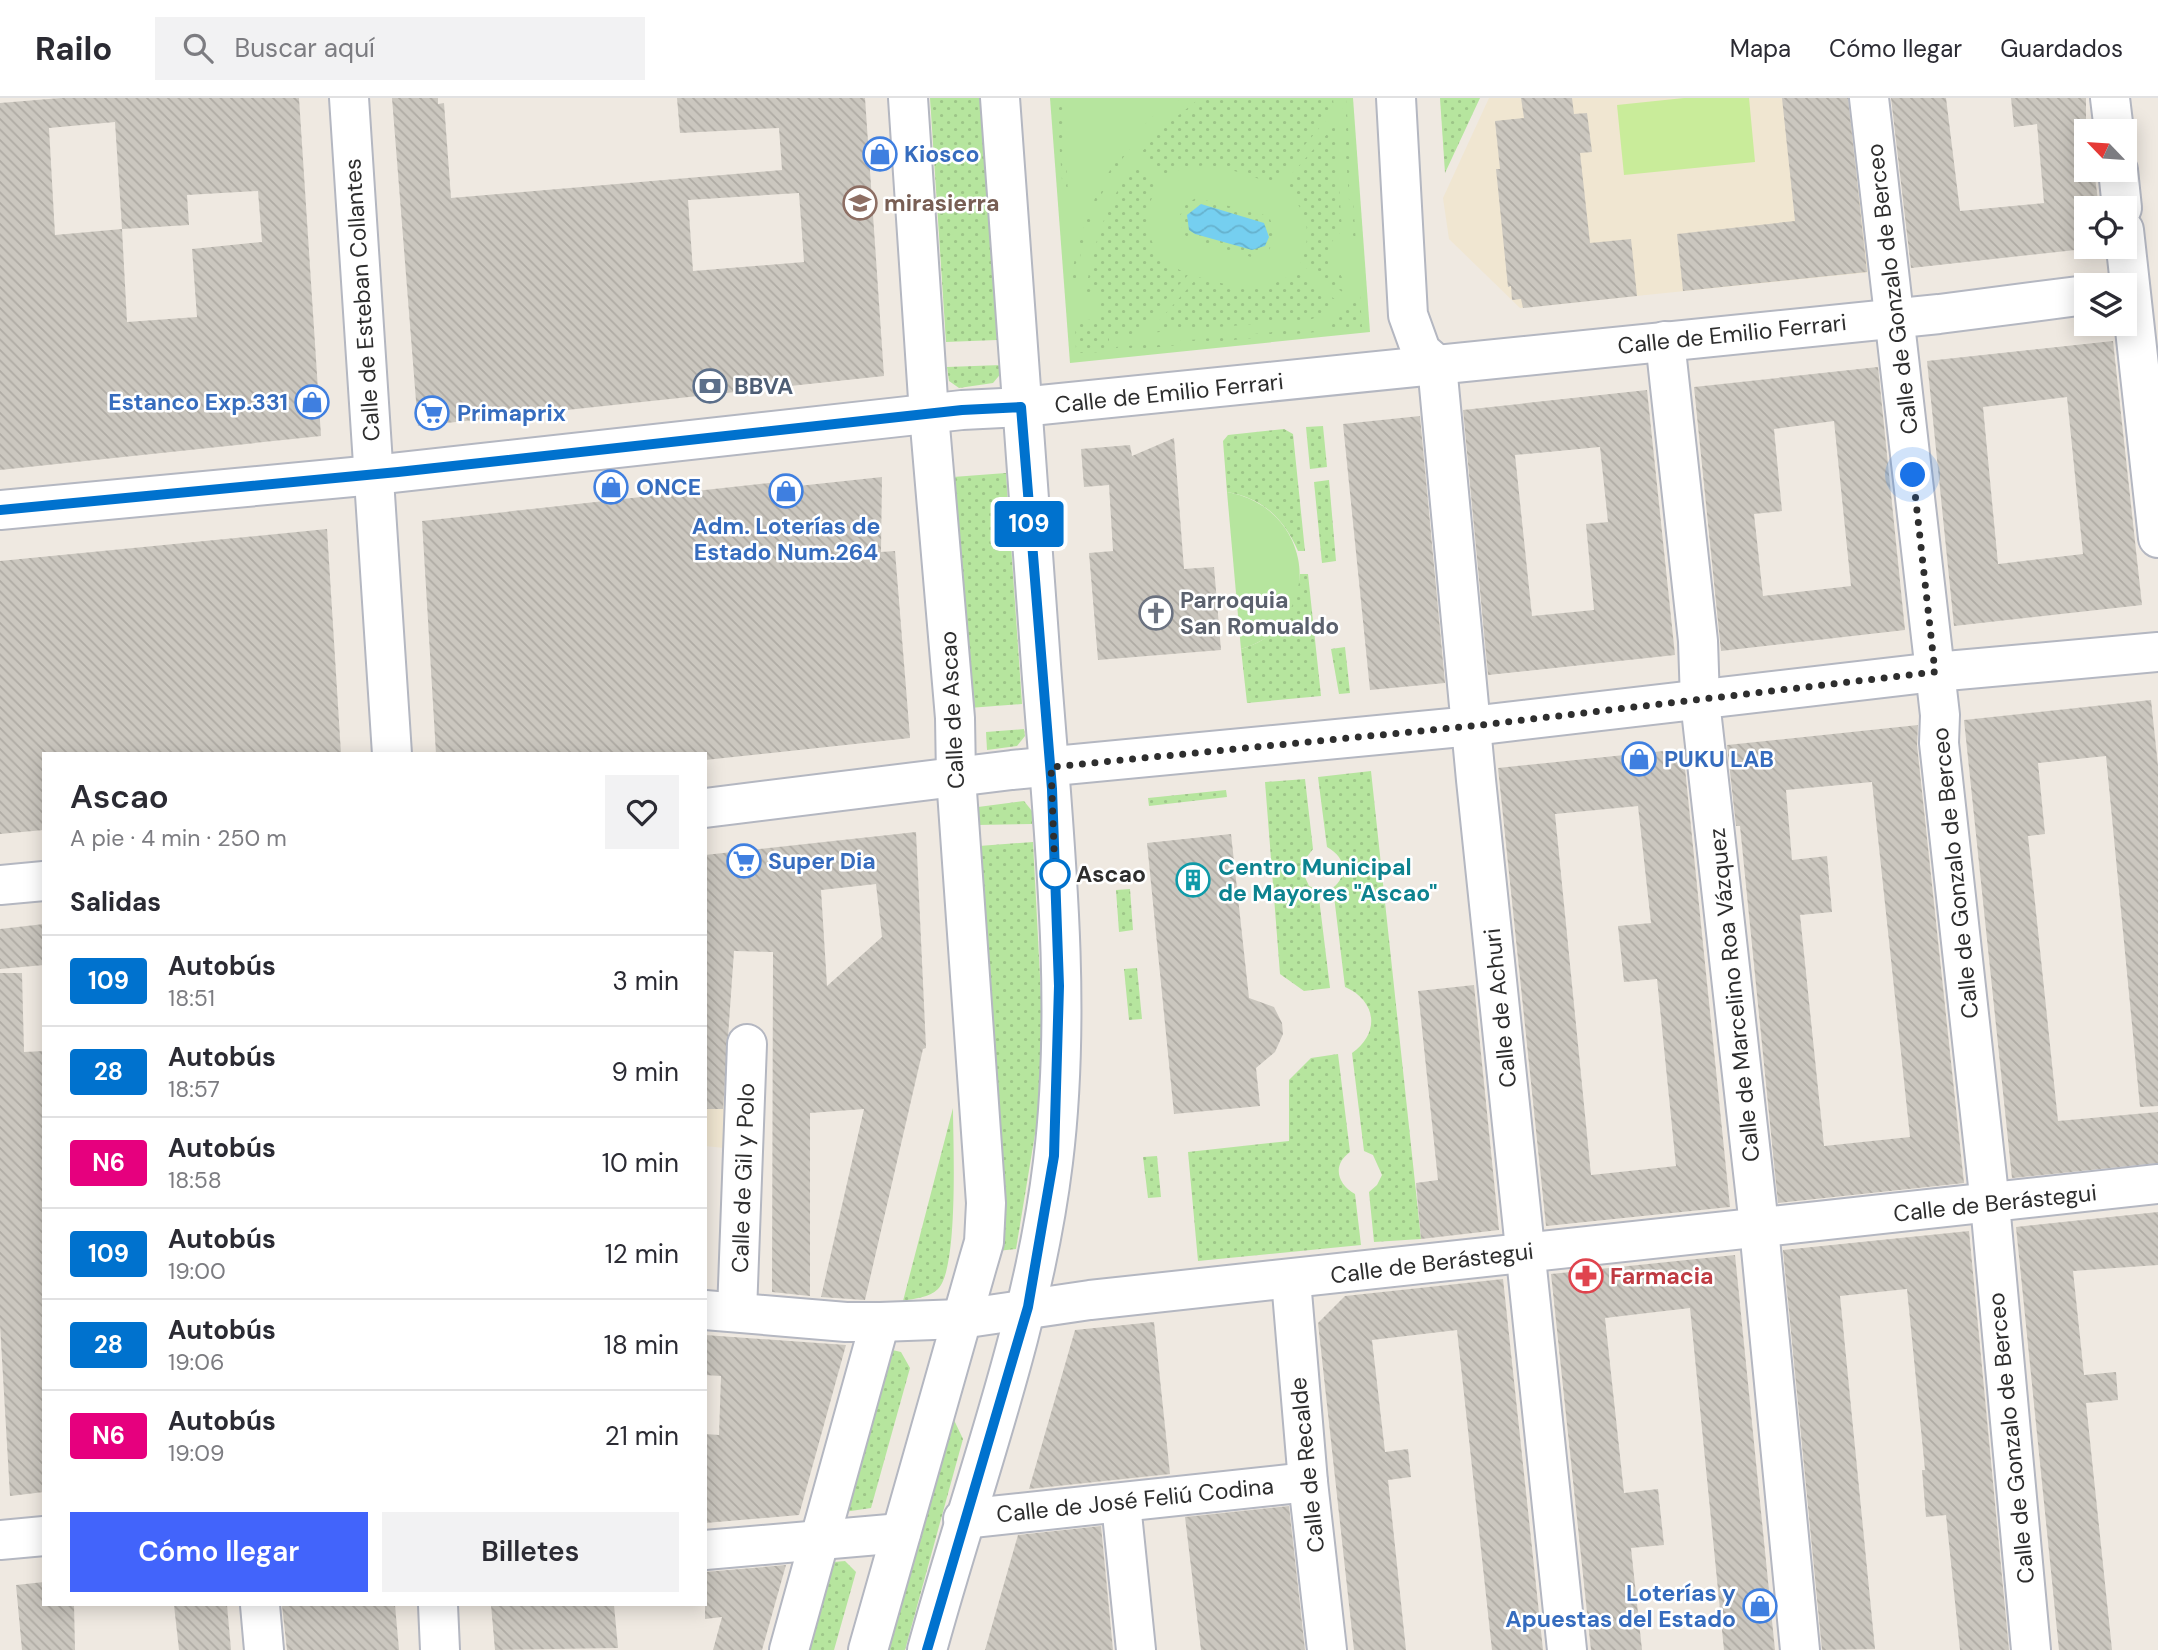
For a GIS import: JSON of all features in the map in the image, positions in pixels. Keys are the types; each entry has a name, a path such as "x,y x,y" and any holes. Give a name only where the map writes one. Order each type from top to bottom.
{"street":[{"name":"Calle de Esteban Collantes","path":"349,98 392,752"},
{"name":"Calle de Ascao","path":"868,1650 984,1242 986,1203 956,777 955,718 929,414 908,98"},
{"path":"927,1650 963,1519 1028,1307 1053,1165 1059,1054 1059,958 1051,767 1021,407 1000,98"},
{"path":"1396,98 1408,315 1421,351 1437,365"},
{"name":"Calle de Gonzalo de Berceo","path":"1869,98 1940,715 1939,743 1990,1205 2031,1650"},
{"path":"2110,98 2113,119"},
{"path":"2131,259 2138,289 2158,538"},
{"name":"Calle de Emilio Ferrari","path":"0,510 374,475 929,414 1437,365 2074,296"},
{"name":"Calle de Marcelino Roa Vázquez","path":"1665,341 1698,641 1700,701 1759,1228 1800,1650"},
{"name":"Calle de Achuri","path":"1437,365 1567,1650"},
{"path":"707,808 956,777 1472,726 1935,672 2158,652"},
{"path":"0,885 42,881"},
{"name":"Calle de Gil y Polo","path":"721,1311 747,1044"},
{"name":"Calle de Berástegui","path":"721,1311 846,1322 961,1319 1028,1307 1292,1280 1526,1252 1990,1205 2158,1184"},
{"name":"Calle de Recalde","path":"1292,1280 1308,1482 1327,1650"},
{"path":"961,1319 989,1335 992,1345 974,1412 985,1447"},
{"path":"789,1650 880,1322"},
{"name":"Calle de José Feliú Codina","path":"963,1519 1308,1482"},
{"path":"1121,1504 1136,1650"},
{"path":"707,1550 901,1533"},
{"path":"0,1540 42,1536"},
{"path":"260,1606 264,1650"},
{"path":"438,1606 440,1650"}],"shaded area":[{"path":"1489,98 1850,98 1871,272 1520,308 1449,239 1443,198"},
{"path":"729,1041 724,1148 707,1146 707,1043"}],"green space":[{"path":"930,98 982,98 997,340 946,342"},
{"path":"1050,98 1353,98 1370,332 1070,363"},
{"path":"1056,98 1062,98 1068,193 1063,194"},
{"path":"1174,98 1181,98 1140,136 1108,181 1087,232 1075,287 1070,287 1082,232 1103,182 1134,137"},
{"path":"1200,98 1333,98 1334,111 1272,183 1219,167 1206,166 1193,166 1167,176 1139,155 1164,127"},
{"path":"1342,98 1346,98 1356,243 1352,243"},
{"path":"1440,98 1480,98 1445,173"},
{"path":"1684,98 1749,98 1755,162 1624,175 1617,105"},
{"path":"1335,125 1342,231 1330,245 1328,261 1332,273 1338,270 1347,287 1344,293 1300,264 1307,242 1306,221 1297,203 1281,186"},
{"path":"1133,165 1159,185 1148,212 1150,237 1156,249 1164,259 1189,274 1132,336 1109,338 1109,352 1076,353 1075,321 1099,319 1099,296 1085,296 1096,244 1107,212"},
{"path":"1196,198 1262,214 1270,219 1276,235 1268,252 1251,257 1188,238 1182,232 1180,215 1186,204"},
{"path":"1295,272 1339,302 1332,310 1312,319 1148,333 1198,277 1248,288 1270,285"},
{"path":"1360,294 1362,327 1328,329"},
{"path":"1316,328 1316,332 1117,351 1116,347"},
{"path":"1001,365 1003,371 993,383 959,388 949,381 947,367"},
{"path":"1323,426 1327,467 1310,469 1306,427"},
{"path":"1284,429 1293,434 1305,551 1298,551 1279,520 1262,505 1227,492 1223,441 1228,435"},
{"path":"1006,473 1022,704 969,708 953,477"},
{"path":"1329,480 1336,561 1322,563 1314,482"},
{"path":"1227,492 1256,502 1278,519 1293,542 1299,567 1298,592 1288,616 1269,636 1241,649"},
{"path":"1300,574 1308,574 1321,696 1247,703 1241,649 1265,638 1283,622 1295,600"},
{"path":"1345,647 1350,693 1339,694 1331,649"},
{"path":"1024,729 1025,736 1017,746 987,750 986,732"},
{"path":"1371,771 1421,1239 1374,1242 1369,1192 1377,1185 1382,1175 1373,1155 1364,1151 1352,1053 1367,1036 1371,1017 1363,1000 1345,987 1333,888 1341,877 1343,866 1338,856 1327,847 1318,777"},
{"path":"1305,779 1313,849 1300,866 1309,886 1318,890 1330,988 1304,991 1280,974 1265,782"},
{"path":"1226,790 1227,797 1149,806 1148,798"},
{"path":"1024,801 1032,811 1032,824 977,825 978,807"},
{"path":"1033,842 1041,996 1041,1067 1037,1122 1016,1249 997,1251 979,846"},
{"path":"1130,889 1133,930 1119,932 1116,890"},
{"path":"1137,968 1142,1019 1129,1020 1124,969"},
{"path":"1338,1054 1350,1152 1341,1163 1339,1174 1344,1185 1355,1194 1361,1245 1198,1261 1188,1152 1289,1141 1289,1080 1311,1058"},
{"path":"953,1108 952,1231 945,1277 934,1292 903,1301"},
{"path":"1157,1156 1161,1197 1148,1198 1143,1157"},
{"path":"888,1349 901,1352 910,1368 871,1508 844,1512"},
{"path":"954,1420 963,1439 905,1650 888,1650"},
{"path":"845,1561 856,1572 834,1650 800,1650 823,1563"}],"water":[{"path":"1201,204 1264,223 1269,237 1265,246 1252,250 1195,234 1189,230 1187,215"}],"building":[{"path":"61,98 299,98 321,436 0,470 0,103","holes":["115,122 122,229 55,235 49,128","258,191 262,242 192,249 197,317 127,322 122,229 189,225 187,195"]},
{"path":"392,98 438,98 438,104 444,103 451,198 782,170 779,128 680,133 677,98 865,98 884,376 418,426","holes":["799,193 804,262 693,271 688,200"]},
{"path":"1521,98 1572,98 1574,114 1587,113 1592,152 1580,153 1590,243 1631,239 1637,296 1523,308 1521,299 1512,300 1511,286 1508,287 1496,169 1500,169 1495,121 1524,118"},
{"path":"1782,98 1848,98 1867,272 1683,291 1677,234 1795,221"},
{"path":"1891,98 1946,98 1960,211 2044,203 2037,124 2014,127 2011,98 2086,98 2086,119 2074,119 2074,182 2096,182 2097,196 2074,196 2074,250 1911,268"},
{"path":"2113,341 2142,605 1954,626 1927,361","holes":["2067,397 2083,554 1998,564 1983,407"]},
{"path":"1878,367 1905,630 1721,651 1694,387","holes":["1834,421 1851,586 1763,596 1754,514 1782,511 1774,429"]},
{"path":"1647,390 1675,655 1488,675 1463,410","holes":["1600,447 1608,522 1586,524 1594,610 1532,616 1515,455"]},
{"path":"1420,416 1445,683 1370,690 1343,424"},
{"name":"Parroquia San Romualdo","path":"1174,438 1184,569 1214,567 1221,650 1098,660 1089,553 1113,551 1109,485 1084,487 1081,449 1130,445 1132,456"},
{"path":"882,477 881,552 895,551 910,738 707,760 707,752 436,752 422,521 797,480 798,486"},
{"path":"327,529 341,752 42,752 42,830 0,834 0,561"},
{"path":"2151,700 2158,766 2158,1106 2140,1107 2106,756 2038,763 2045,834 2028,836 2058,1121 2158,1112 2158,1163 2012,1178 1964,720"},
{"path":"1918,725 1917,745 1964,1183 1778,1203 1740,826 1736,826 1727,745","holes":["1872,782 1910,1137 1824,1146 1800,915 1832,912 1827,856 1792,860 1786,790"]},
{"path":"1683,749 1730,1207 1546,1226 1498,768","holes":["1638,806 1651,923 1618,926 1624,982 1657,979 1676,1166 1591,1175 1555,814"]},
{"path":"916,832 926,1048 923,1049 865,1300 821,1297 864,1109 810,1113 810,1296 772,1292 773,952 734,951 723,1109 707,1109 707,855","holes":["876,884 882,937 827,986 821,890"]},
{"path":"1231,834 1249,998 1274,1007 1282,1023 1283,1034 1275,1052 1256,1068 1260,1106 1174,1114 1147,843"},
{"path":"42,924 42,965 0,969 0,929"},
{"path":"0,973 22,973 24,1052 42,1051 42,1492 10,1496 0,1325"},
{"path":"1474,985 1499,1230 1421,1239 1416,1183 1438,1180 1418,991"},
{"path":"2158,1212 2158,1265 2073,1271 2084,1375 2116,1372 2118,1400 2086,1403 2112,1650 2059,1650 2016,1227"},
{"path":"1969,1231 2009,1650 1960,1650 1946,1515 1926,1517 1922,1470 1925,1470 1907,1289 1840,1296 1875,1649 1822,1650 1783,1250"},
{"path":"1735,1255 1775,1650 1724,1650 1690,1308 1605,1318 1624,1493 1658,1489 1664,1545 1631,1548 1642,1650 1591,1650 1551,1274"},
{"path":"1503,1279 1543,1650 1492,1650 1457,1330 1372,1340 1385,1452 1408,1449 1411,1477 1388,1480 1406,1650 1354,1650 1318,1323 1345,1296"},
{"path":"1154,1322 1170,1474 1029,1489 1075,1330"},
{"path":"707,1335 846,1345 799,1515 707,1523 707,1434 719,1435 721,1376 707,1375"},
{"path":"1289,1506 1305,1650 1201,1650 1185,1517"},
{"path":"1101,1526 1113,1650 985,1650 1018,1535"},
{"path":"786,1565 762,1650 713,1650 722,1617 705,1619 707,1572"},
{"path":"42,1582 42,1606 74,1606 75,1650 22,1650 16,1585"},
{"path":"174,1606 227,1606 231,1650 179,1650"},
{"path":"282,1606 395,1606 399,1650 287,1650"},
{"path":"491,1606 614,1606 618,1648 495,1650"}],"bus line":[{"name":"109","path":"0,510 398,472 962,410 1021,407 1052,789 1059,986 1054,1156 1028,1307 963,1519 927,1650"}],"place":[{"name":"Kiosco","path":"880,154"},
{"name":"mirasierra","path":"860,203"},
{"name":"BBVA","path":"710,386"},
{"name":"Estanco Exp.331","path":"312,402"},
{"name":"Primaprix","path":"432,413"},
{"name":"ONCE","path":"611,487"},
{"name":"Adm. Loterías de Estado Num.264","path":"786,491"},
{"name":"Parroquia San Romualdo","path":"1156,613"},
{"name":"PUKU LAB","path":"1639,759"},
{"name":"Super Dia","path":"744,861"},
{"name":"Ascao","path":"1055,874"},
{"name":"Centro Municipal de Mayores \"Ascao\"","path":"1193,880"},
{"name":"Farmacia","path":"1586,1276"},
{"name":"Loterías y Apuestas del Estado","path":"1760,1606"}],"route":[{"path":"1055,874 1051,767 1472,726 1935,672 1913,475"}]}
